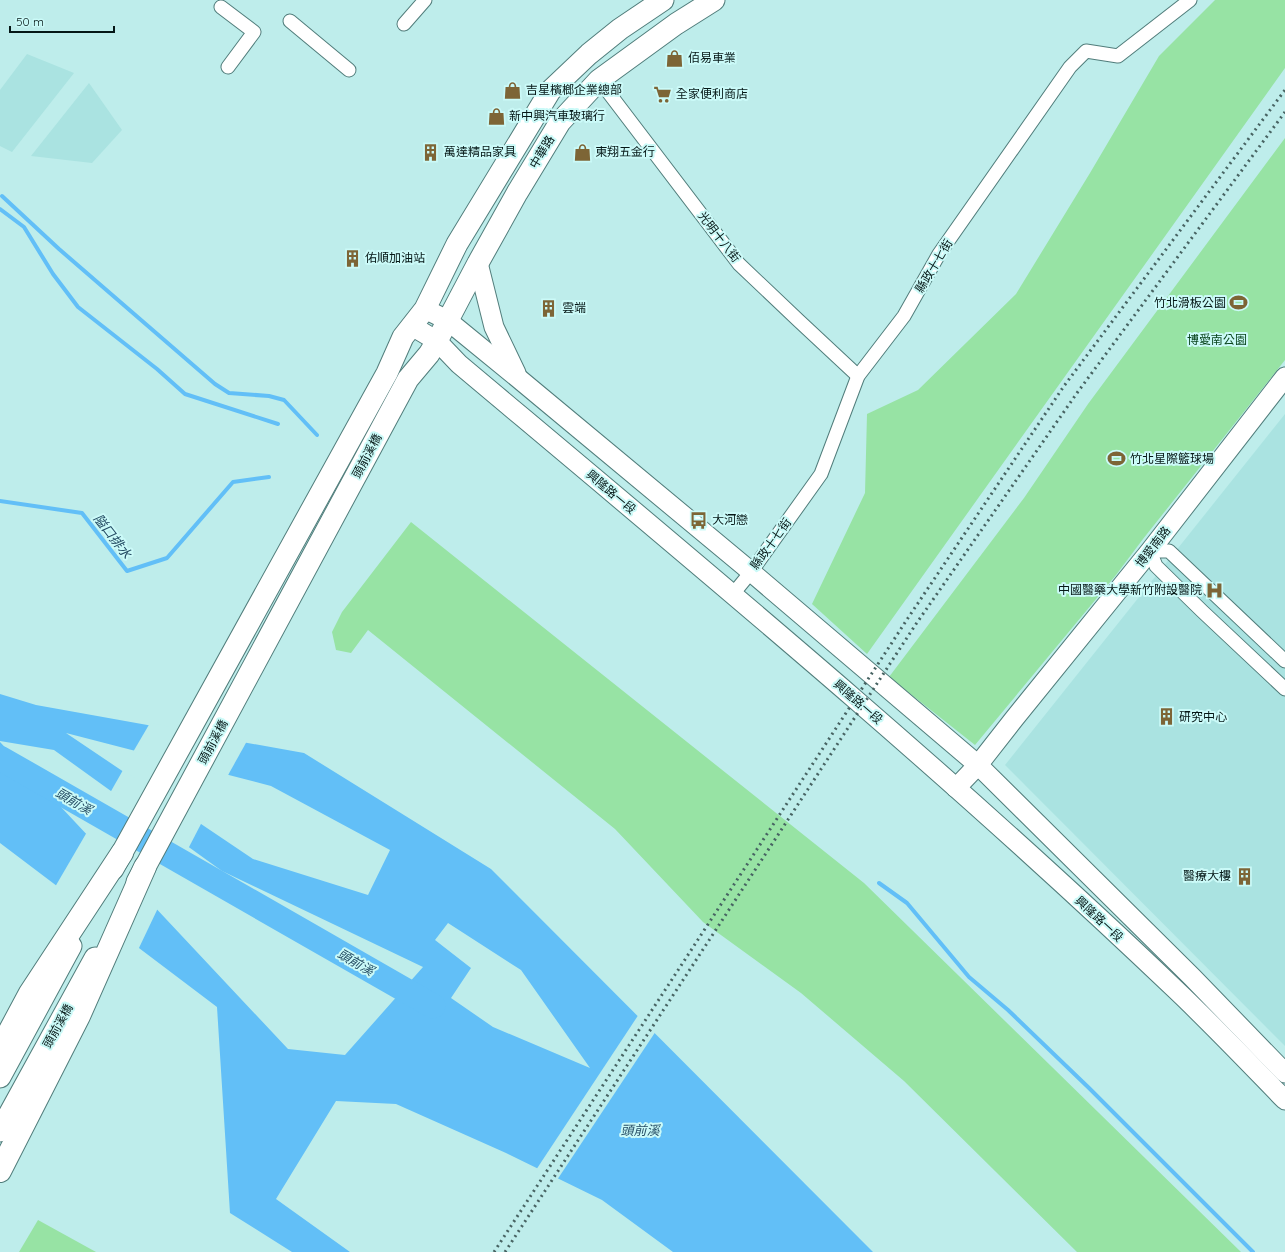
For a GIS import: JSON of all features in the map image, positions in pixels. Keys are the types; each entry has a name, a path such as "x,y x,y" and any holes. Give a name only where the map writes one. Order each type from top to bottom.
{"highway":[{"path":"0,1049 30,993 122,853"},
{"path":"0,1170 79,1016 146,867"}],"main road":[{"name":"中華路","path":"407,332 425,309 457,244 550,91 589,54 620,29 662,0"},
{"name":"中華路","path":"433,348 517,193 560,122 599,80 676,24 714,0"},
{"name":"頭前溪橋","path":"0,1077 383,380 407,332"},
{"name":"頭前溪橋","path":"0,1132 146,867 408,379 433,348"}],"street":[{"path":"404,24 425,0"},
{"name":"縣政十七街","path":"733,594 751,572 821,474 858,376 904,316 939,254 1070,67 1086,51 1118,56 1190,0"},
{"path":"221,7 254,32 228,67"},
{"path":"290,21 349,70"},
{"name":"光明十八街","path":"599,80 740,264 858,376"},
{"path":"478,263 494,327 518,378"},
{"name":"興隆路一段","path":"425,309 447,320 518,378 751,572 978,765 1192,977 1285,1073"},
{"name":"興隆路一段","path":"407,332 459,364 733,594 956,788 996,823 1177,991 1285,1100"},
{"name":"博愛南路","path":"956,788 978,765 1150,550 1285,377"},
{"path":"1285,660 1169,551 1150,550 1156,566 1202,612 1285,689"}],"shaded area":[{"path":"27,54 74,73 12,152 0,146 0,90"},
{"path":"89,83 122,130 92,163 31,156"},
{"name":"中國醫藥大學新竹附設醫院","path":"1285,414 1285,1046 1005,765"}],"green space":[{"path":"1215,0 1285,0 1285,68 867,654 812,604 865,493 867,414 918,390 1016,294 1159,56"},
{"name":"博愛南公園","path":"1285,138 1285,360 1116,575 975,745 889,677 1024,498 1088,404"},
{"path":"411,522 864,883 1241,1252 1077,1252 904,1081 801,993 703,922 615,829 368,630 351,653 336,650 332,632 342,612"},
{"path":"38,1220 96,1252 19,1252"}],"water":[{"name":"頭前溪","path":"0,694 36,705 304,753 491,869 873,1252 673,1252 602,1200 506,1153 396,1104 336,1101 276,1199 350,1252 292,1252 230,1213 217,1007 0,843 0,742 288,1049 345,1055 423,967 222,871 54,750 0,741","holes":["66,733 271,786 390,850 368,895 253,859","448,923 521,970 590,1068 493,1027 451,998 471,968 435,940"]}],"pier":[{"path":"150,723 247,741 227,777 133,752"},
{"path":"123,770 202,822 188,849 110,793"},
{"path":"87,832 158,908 138,950 55,887"},
{"path":"639,1014 656,1031 557,1180 536,1170"}],"waterway":[{"path":"2,196 59,249 215,384 229,393 269,396 284,400 317,435"},
{"path":"0,209 24,227 53,274 78,307 157,369 185,394 278,424"},
{"name":"隘口排水","path":"0,501 82,513 127,571 167,558 233,482 269,477"},
{"name":"頭前溪","path":"0,758 433,1006"},
{"path":"879,883 907,903 969,977 1008,1010 1089,1088 1253,1252"}],"railway":[{"path":"494,1252 908,618 1064,386 1285,90"},
{"path":"505,1252 916,624 1077,393 1285,112"}],"place":[{"name":"佰易車業","path":"675,58"},
{"name":"吉星檳榔企業總部","path":"513,90"},
{"name":"全家便利商店","path":"663,94"},
{"name":"新中興汽車玻璃行","path":"496,116"},
{"name":"萬達精品家具","path":"431,152"},
{"name":"東翔五金行","path":"582,152"},
{"name":"佑順加油站","path":"352,258"},
{"name":"竹北滑板公園","path":"1239,303"},
{"name":"雲端","path":"549,308"},
{"name":"竹北星際籃球場","path":"1117,459"},
{"name":"大河戀","path":"699,520"},
{"name":"中國醫藥大學新竹附設醫院","path":"1215,590"},
{"name":"研究中心","path":"1166,717"},
{"name":"醫療大樓","path":"1244,876"}]}
